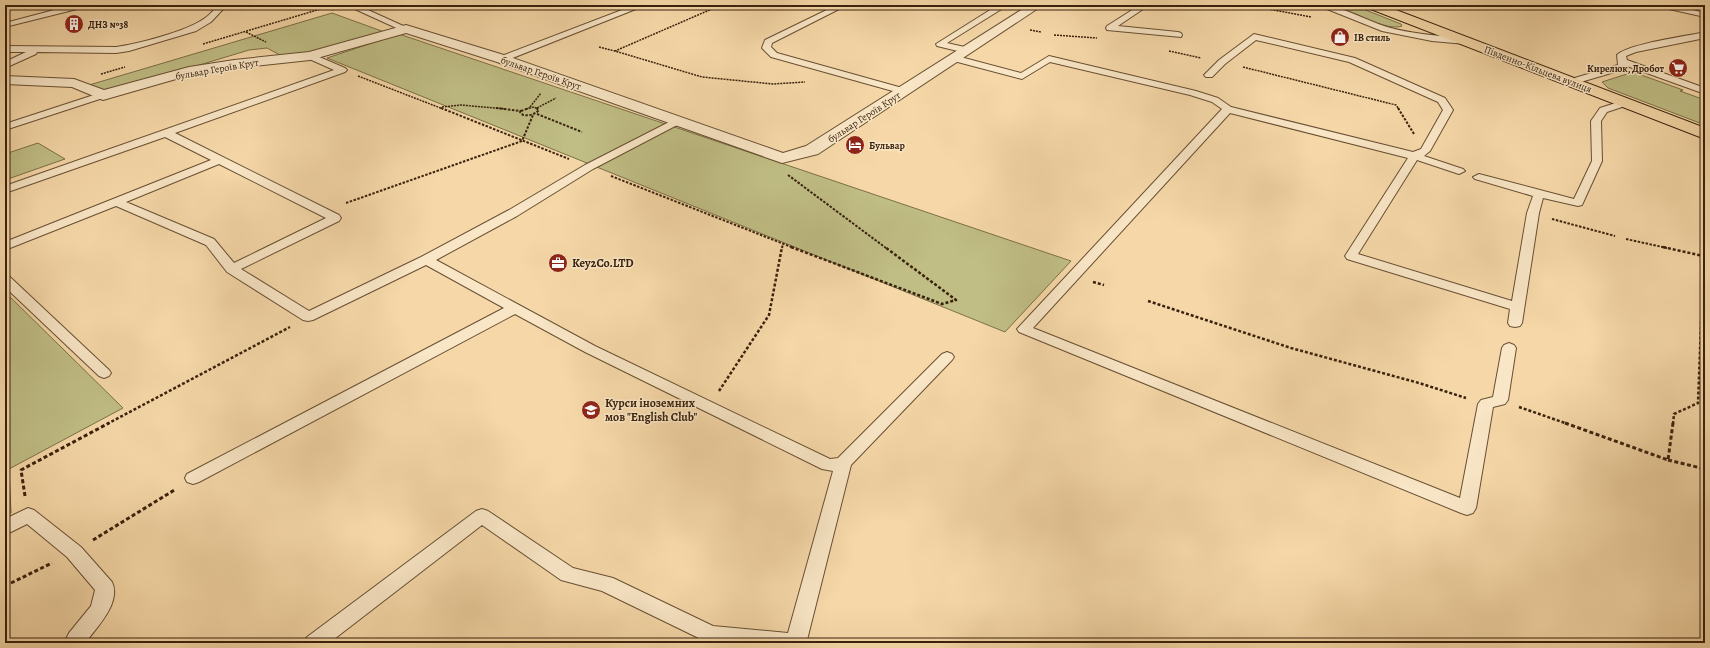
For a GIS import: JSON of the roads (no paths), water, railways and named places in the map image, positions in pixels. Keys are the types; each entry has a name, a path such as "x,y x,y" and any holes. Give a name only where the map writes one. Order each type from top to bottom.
{"main road":[{"name":"Південно-Кільцева вулиця","path":"1372,5 1705,134"}],"street":[{"name":"бульвар Героїв Крут","path":"103,95 189,71 234,64 310,56 406,30 502,59 782,158 812,150 1037,5"},
{"path":"5,80 74,82 103,95"}],"lane":[{"path":"5,25 82,5"},
{"path":"5,49 116,50 129,48 193,29 208,20 223,5"},
{"path":"350,5 406,30"},
{"path":"502,59 642,5"},
{"path":"768,42 760,38 824,5"},
{"path":"843,5 768,42 766,48 774,55 903,91"},
{"path":"966,50 940,44 1004,5"},
{"path":"1145,5 1110,28 1178,35"},
{"path":"1321,5 1385,29 1432,38 1466,41"},
{"path":"1663,5 1705,15"},
{"path":"1571,82 1622,67 1623,62 1621,55 1633,50 1705,35"},
{"path":"1209,75 1222,62 1254,37 1352,60 1442,100 1448,110 1425,151 1414,156 1352,256 1517,307"},
{"path":"5,65 37,50"},
{"path":"5,190 342,70 310,56"},
{"path":"953,58 1022,76 1049,59 1193,93 1215,100 1228,108 1414,156 1459,171"},
{"path":"1623,62 1705,91"},
{"path":"1193,93 1200,85"},
{"path":"5,127 103,95"},
{"path":"1479,176 1539,194 1578,203 1597,161 1596,120 1603,110 1625,102"},
{"path":"1228,108 1024,329 1467,508 1493,402 1509,348"},
{"path":"118,202 210,242 232,269 308,318 426,260 513,213 589,167 677,121"},
{"path":"166,133 335,218 232,269"},
{"path":"5,246 220,160"},
{"path":"1515,323 1533,213 1539,194"},
{"path":"426,260 590,349 708,407 828,465 843,464"},
{"path":"5,280 104,373"},
{"path":"193,478 515,308"},
{"path":"314,643 482,516 568,574 606,584 711,635 797,643 843,464 947,357"},
{"path":"5,528 28,515 74,552 105,588 100,610 76,639 81,643"}],"place":[{"name":"ДНЗ №38","path":"74,24"},
{"name":"ІВ стиль","path":"1340,37"},
{"name":"Кирелюк, Дробот","path":"1678,68"},
{"name":"Бульвар","path":"855,145"},
{"name":"Key2Co.LTD","path":"558,263"},
{"name":"Курси іноземних мов \"English Club\"","path":"591,410"}]}
